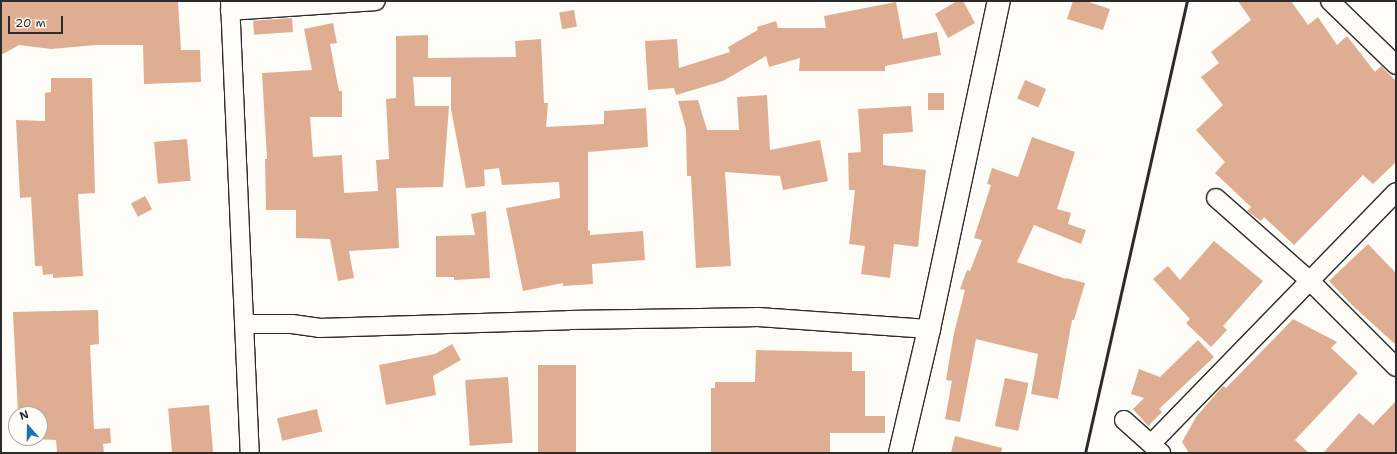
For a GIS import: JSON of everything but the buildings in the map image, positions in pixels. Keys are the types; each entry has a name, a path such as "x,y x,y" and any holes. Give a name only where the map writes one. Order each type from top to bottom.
{"street":[{"path":"250,453 246,324 230,6 376,1"},
{"path":"900,453 929,329 999,1"},
{"path":"1330,1 1396,65"},
{"path":"1124,420 1156,448 1309,280 1396,192"},
{"path":"1216,198 1309,280 1396,367"},
{"path":"246,324 292,324 319,328 569,320 758,318 929,329"}],"railway":[{"path":"1085,453 1187,1"}]}
